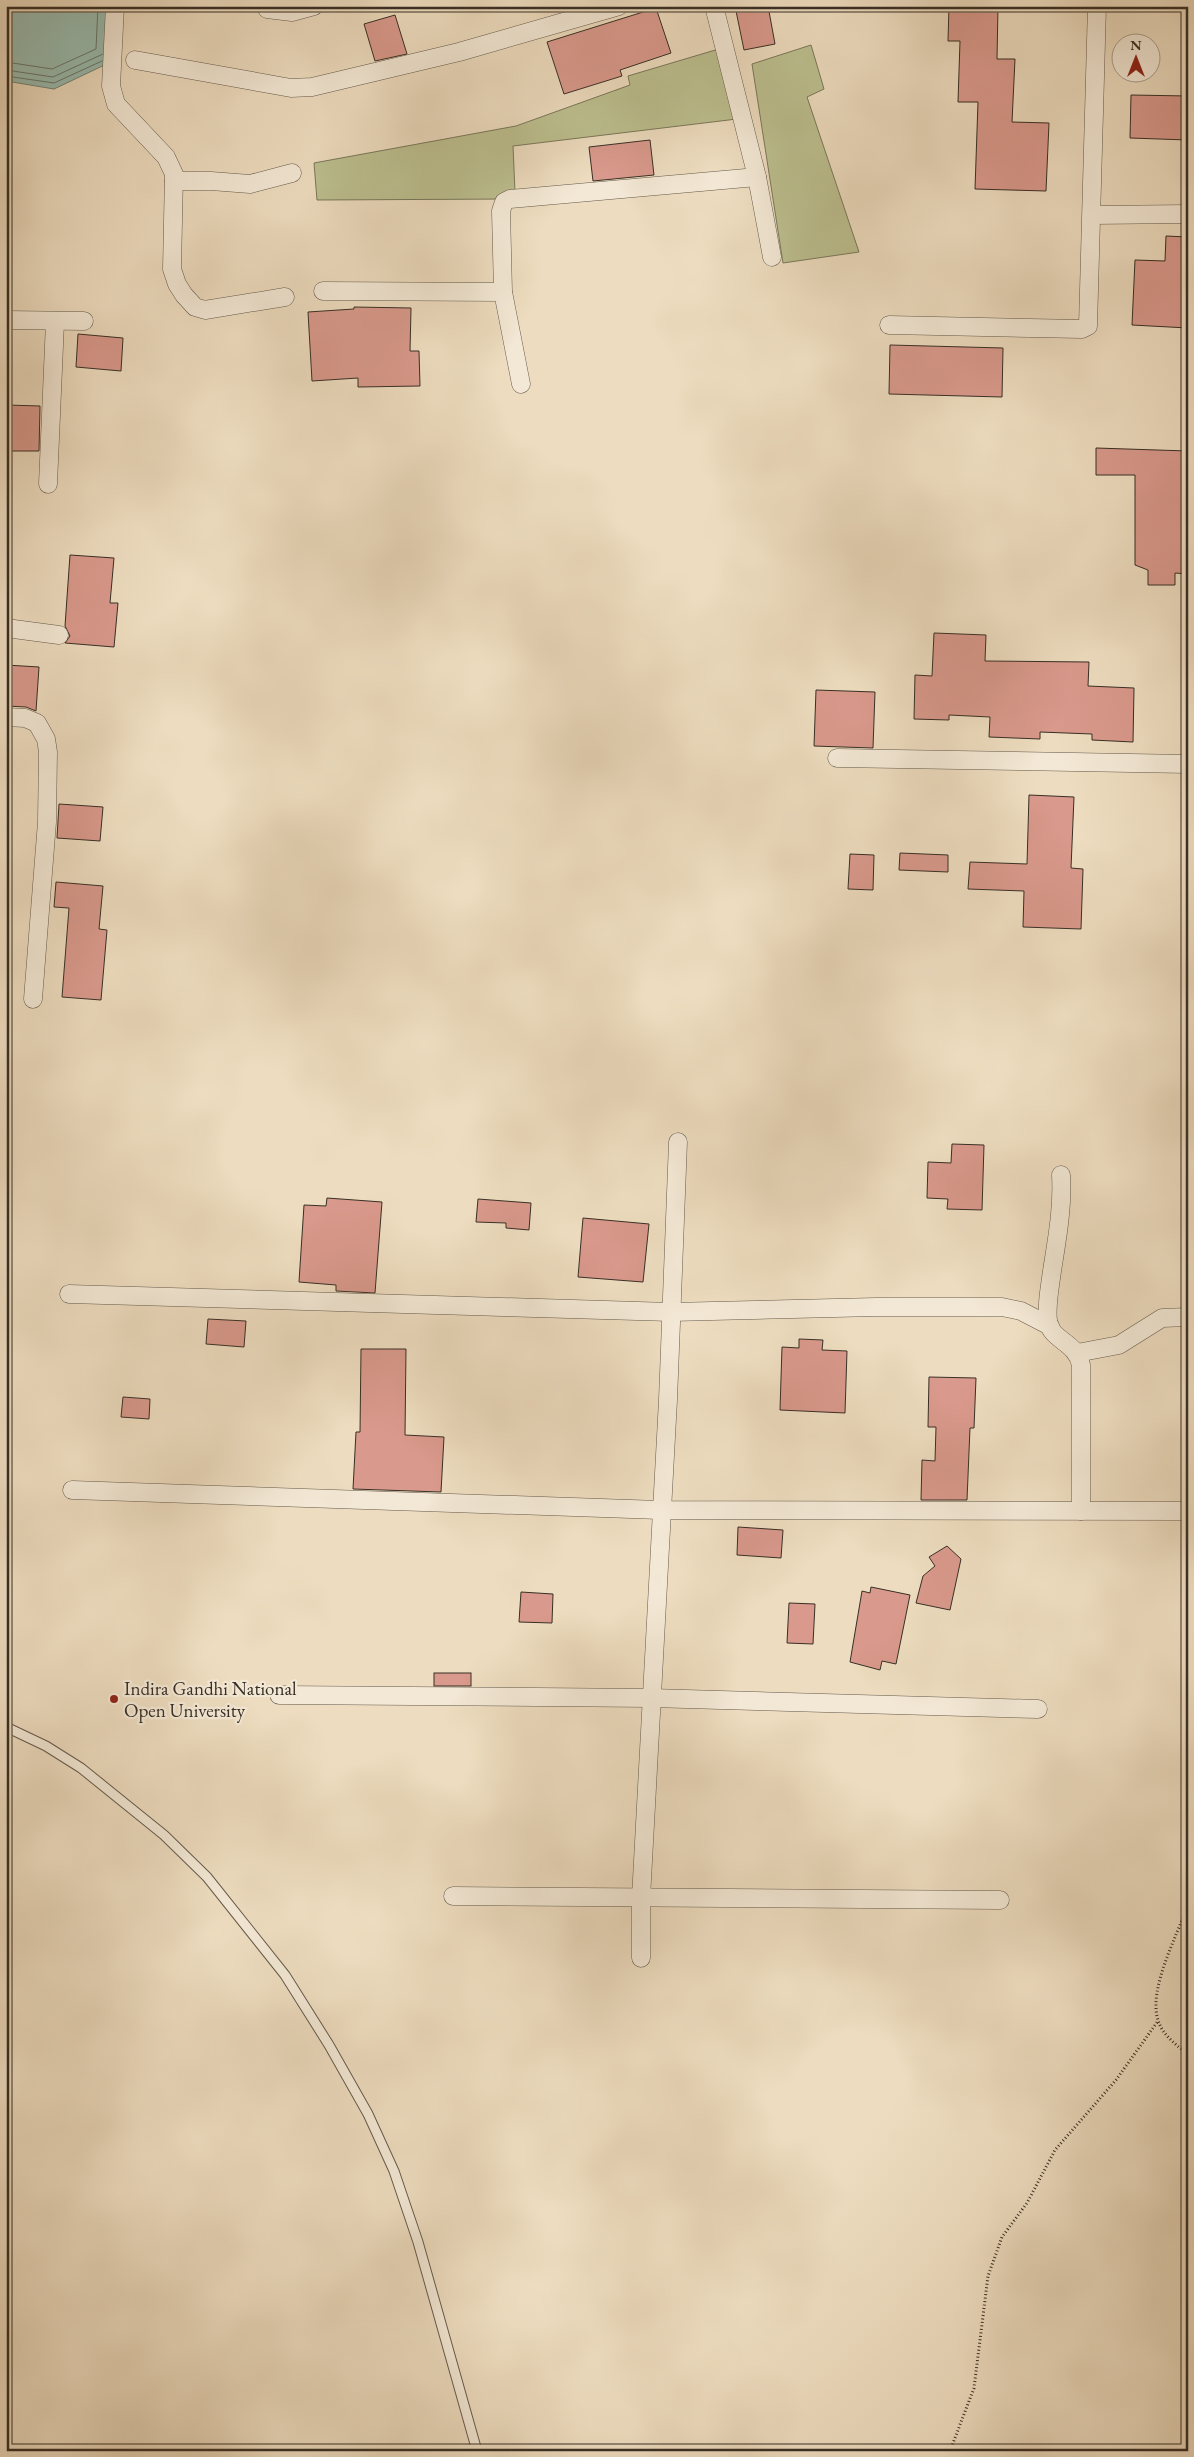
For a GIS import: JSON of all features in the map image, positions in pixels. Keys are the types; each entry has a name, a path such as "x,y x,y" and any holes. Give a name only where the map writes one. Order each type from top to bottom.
{"street":[{"path":"115,6 110,86 112,95 116,104 166,157 174,174 172,269 177,284 194,307 205,310 285,297"},
{"path":"267,10 292,12 314,6"},
{"path":"135,60 291,88 312,87 459,52 619,6"},
{"path":"714,6 757,178 772,257"},
{"path":"889,325 1085,328 1090,322 1098,6"},
{"path":"174,181 202,180 250,184 292,174"},
{"path":"521,384 503,292 501,211 504,202 510,199 757,178"},
{"path":"1092,214 1188,214"},
{"path":"323,291 503,292"},
{"path":"6,320 84,321"},
{"path":"48,484 55,322"},
{"path":"6,628 59,635"},
{"path":"6,717 25,718 37,723 46,739 48,752 47,822 33,999"},
{"path":"837,758 1188,764"},
{"path":"641,1958 641,1898 678,1142"},
{"path":"1061,1175 1062,1200 1048,1306 1050,1326 1054,1333 1077,1353 1082,1373 1081,1511"},
{"path":"69,1294 671,1312 876,1306 1002,1307 1021,1311 1050,1326"},
{"path":"1077,1353 1119,1345 1162,1318 1188,1317"},
{"path":"72,1490 660,1510 1188,1511"},
{"path":"279,1695 651,1698 1038,1709"},
{"path":"453,1896 1000,1900"}],"lane":[{"path":"6,1727 46,1746 81,1768 164,1835 207,1877 285,1976 300,1998 368,2114 394,2171 418,2242 477,2451"}],"path":[{"path":"1188,1905 1161,1975 1155,2006 1158,2022 1166,2035 1188,2055"},
{"path":"950,2451 974,2388 988,2276 1002,2237 1028,2203 1055,2150 1116,2080 1158,2022"}],"green space":[{"path":"811,45 824,89 807,97 859,252 783,263 752,64"},
{"path":"722,48 737,119 513,146 515,192 508,199 317,200 314,163 516,126 630,85 628,76"}],"water":[{"path":"6,6 117,6 115,60 54,89 6,81"}],"building":[{"path":"735,6 768,6 775,44 744,50"},
{"path":"949,6 998,6 997,59 1015,59 1012,122 1049,123 1046,191 975,189 978,102 958,102 960,41 948,41"},
{"path":"656,8 671,53 620,70 622,76 564,94 547,42"},
{"path":"395,15 407,54 375,61 364,24"},
{"path":"1131,95 1188,96 1188,140 1130,138"},
{"path":"650,140 654,175 593,181 589,147"},
{"path":"1166,236 1188,237 1188,328 1132,325 1135,260 1165,261"},
{"path":"354,307 411,308 410,351 419,351 420,386 358,387 358,378 312,381 308,312 354,309"},
{"path":"78,334 123,338 121,371 76,367"},
{"path":"890,345 1003,348 1002,397 889,394"},
{"path":"6,405 40,406 39,451 6,451"},
{"path":"1096,448 1188,451 1188,574 1175,573 1175,585 1148,585 1148,570 1135,565 1135,475 1096,475"},
{"path":"70,555 114,558 110,603 118,603 114,647 65,643 70,636 65,626"},
{"path":"934,633 986,635 985,661 1089,662 1088,686 1134,688 1133,742 1092,740 1092,734 1040,732 1040,739 989,737 990,717 949,715 949,720 914,719 915,675 932,676"},
{"path":"6,665 39,667 36,711 26,707 6,706"},
{"path":"816,690 875,692 873,748 814,746"},
{"path":"1029,795 1074,797 1071,868 1083,869 1081,929 1023,927 1024,891 968,889 970,862 1027,864"},
{"path":"59,804 103,807 100,841 57,838"},
{"path":"900,853 948,855 948,872 899,870"},
{"path":"850,854 874,855 873,890 848,889"},
{"path":"56,882 103,886 99,929 107,930 101,1000 62,997 69,908 54,907"},
{"path":"952,1144 984,1145 982,1210 947,1209 948,1199 927,1198 928,1162 951,1163"},
{"path":"327,1198 382,1202 375,1293 336,1291 336,1285 299,1282 304,1205 326,1206"},
{"path":"478,1199 531,1203 529,1230 506,1228 506,1223 476,1222"},
{"path":"583,1218 649,1224 643,1282 578,1277"},
{"path":"208,1319 246,1321 244,1347 206,1344"},
{"path":"799,1339 823,1340 822,1350 847,1351 845,1413 780,1410 782,1347 799,1348"},
{"path":"361,1349 406,1349 405,1435 444,1437 441,1492 353,1489 356,1432 360,1432"},
{"path":"929,1377 976,1378 974,1428 970,1428 967,1500 921,1500 922,1460 935,1461 936,1427 928,1427"},
{"path":"123,1397 150,1399 149,1419 121,1417"},
{"path":"738,1527 783,1530 781,1558 737,1555"},
{"path":"947,1546 961,1559 950,1610 916,1603 923,1576 935,1566 929,1557"},
{"path":"871,1587 910,1595 896,1664 882,1661 880,1670 850,1662 862,1591 870,1593"},
{"path":"521,1592 553,1594 552,1623 519,1622"},
{"path":"789,1603 815,1604 813,1644 787,1643"},
{"path":"434,1673 471,1673 471,1686 434,1686"}],"place":[{"name":"Indira Gandhi National Open University","path":"114,1699"}]}
